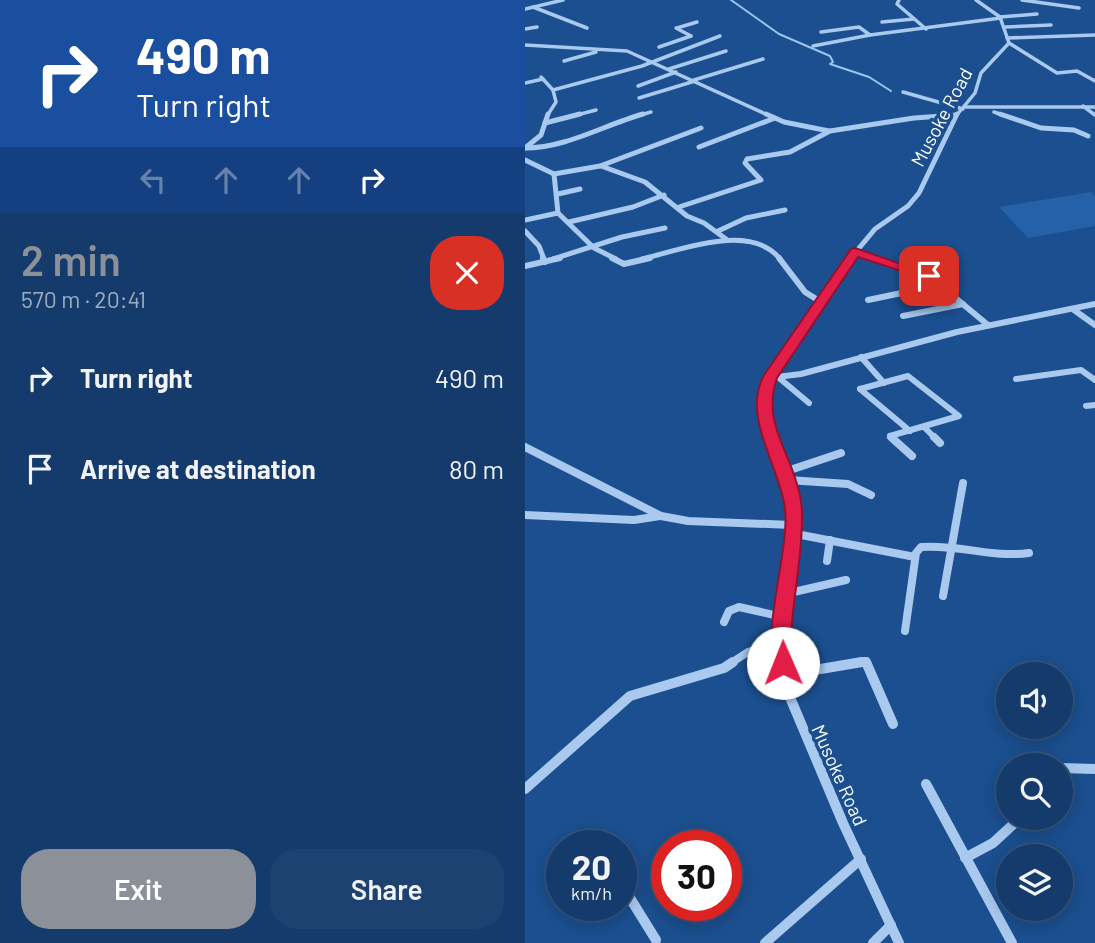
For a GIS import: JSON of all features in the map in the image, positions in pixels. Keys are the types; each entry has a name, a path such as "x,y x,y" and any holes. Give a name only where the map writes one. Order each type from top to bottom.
{"street":[{"path":"525,9 558,0"},
{"path":"899,0 897,4 926,29"},
{"path":"976,0 1000,18 1006,27 1008,40 1057,74 1077,71 1095,81"},
{"path":"1022,0 1079,8"},
{"path":"533,6 587,28"},
{"path":"813,46 870,35 1037,14"},
{"path":"882,22 914,19"},
{"path":"697,22 676,28 704,42"},
{"path":"1006,27 1051,25"},
{"path":"525,29 537,27"},
{"path":"821,32 859,27 870,35"},
{"path":"1008,40 1095,35"},
{"path":"659,47 691,36"},
{"path":"553,90 654,62 720,36"},
{"name":"Musoke Road","path":"899,943 796,712 785,676 781,640 794,512 786,476 765,417 765,391 769,378 855,252 875,229 908,206 919,193 956,115 975,93 981,74 1008,40"},
{"path":"525,45 627,51 775,118 830,131 876,127 914,117 956,115"},
{"path":"564,61 607,49"},
{"path":"669,69 726,51"},
{"path":"639,98 763,59"},
{"path":"638,86 676,72"},
{"path":"525,83 542,78 553,90 557,102 549,111 541,135 525,148"},
{"path":"903,92 964,108 990,110 1061,104 1095,107"},
{"path":"1083,106 1095,114"},
{"path":"545,123 596,110"},
{"path":"990,110 1041,128 1074,130 1088,136"},
{"path":"525,148 552,148 574,141 600,127 651,112"},
{"path":"699,148 775,118"},
{"path":"525,160 554,174 600,166 701,128"},
{"path":"679,207 761,180 745,160 790,152 830,131"},
{"path":"600,166 645,182 687,216 718,231 726,239"},
{"path":"554,174 558,213"},
{"path":"558,194 580,189"},
{"path":"569,222 633,206 664,195"},
{"path":"718,231 746,218 785,210"},
{"path":"525,220 558,213"},
{"path":"558,213 594,248 624,264 726,239 760,244 772,249 805,292 821,302"},
{"path":"525,266 594,248 622,237 665,228"},
{"path":"525,231 539,246 545,262"},
{"path":"855,252 929,276 988,325"},
{"path":"868,299 940,285"},
{"path":"903,316 963,304"},
{"path":"769,378 988,325 1095,304"},
{"path":"1074,310 1095,325"},
{"path":"862,357 884,383"},
{"path":"1016,379 1081,370 1095,380"},
{"path":"910,431 860,389 908,376 959,416 924,427 910,431 890,436 912,456"},
{"path":"778,377 809,403"},
{"path":"1086,406 1095,405"},
{"path":"924,427 940,443"},
{"path":"525,447 661,516 688,521 791,529 830,540 915,557"},
{"path":"786,476 841,453"},
{"path":"786,476 848,484 871,495"},
{"path":"943,596 963,483"},
{"path":"525,515 634,520 661,516"},
{"path":"827,561 830,540"},
{"path":"905,631 915,557 925,546 998,557 1029,553"},
{"path":"785,594 846,580"},
{"path":"724,622 729,611 739,607 783,617"},
{"path":"525,789 631,696 724,668 748,652 781,640"},
{"path":"785,676 866,661 894,724"},
{"path":"1073,768 1095,769"},
{"path":"926,784 1012,943"},
{"path":"965,858 993,844 1008,830"},
{"path":"765,943 861,859"},
{"path":"637,910 656,942"},
{"path":"873,943 891,925"}],"shaded area":[{"path":"1091,192 1095,196 1095,226 1028,238 999,207"}],"waterway":[{"path":"731,0 779,34 830,56 833,62 830,64 869,77 891,91"}],"route":[{"path":"783,663 781,640 794,512 788,480 775,452 765,417 765,391 769,378 855,252 929,276"}]}
